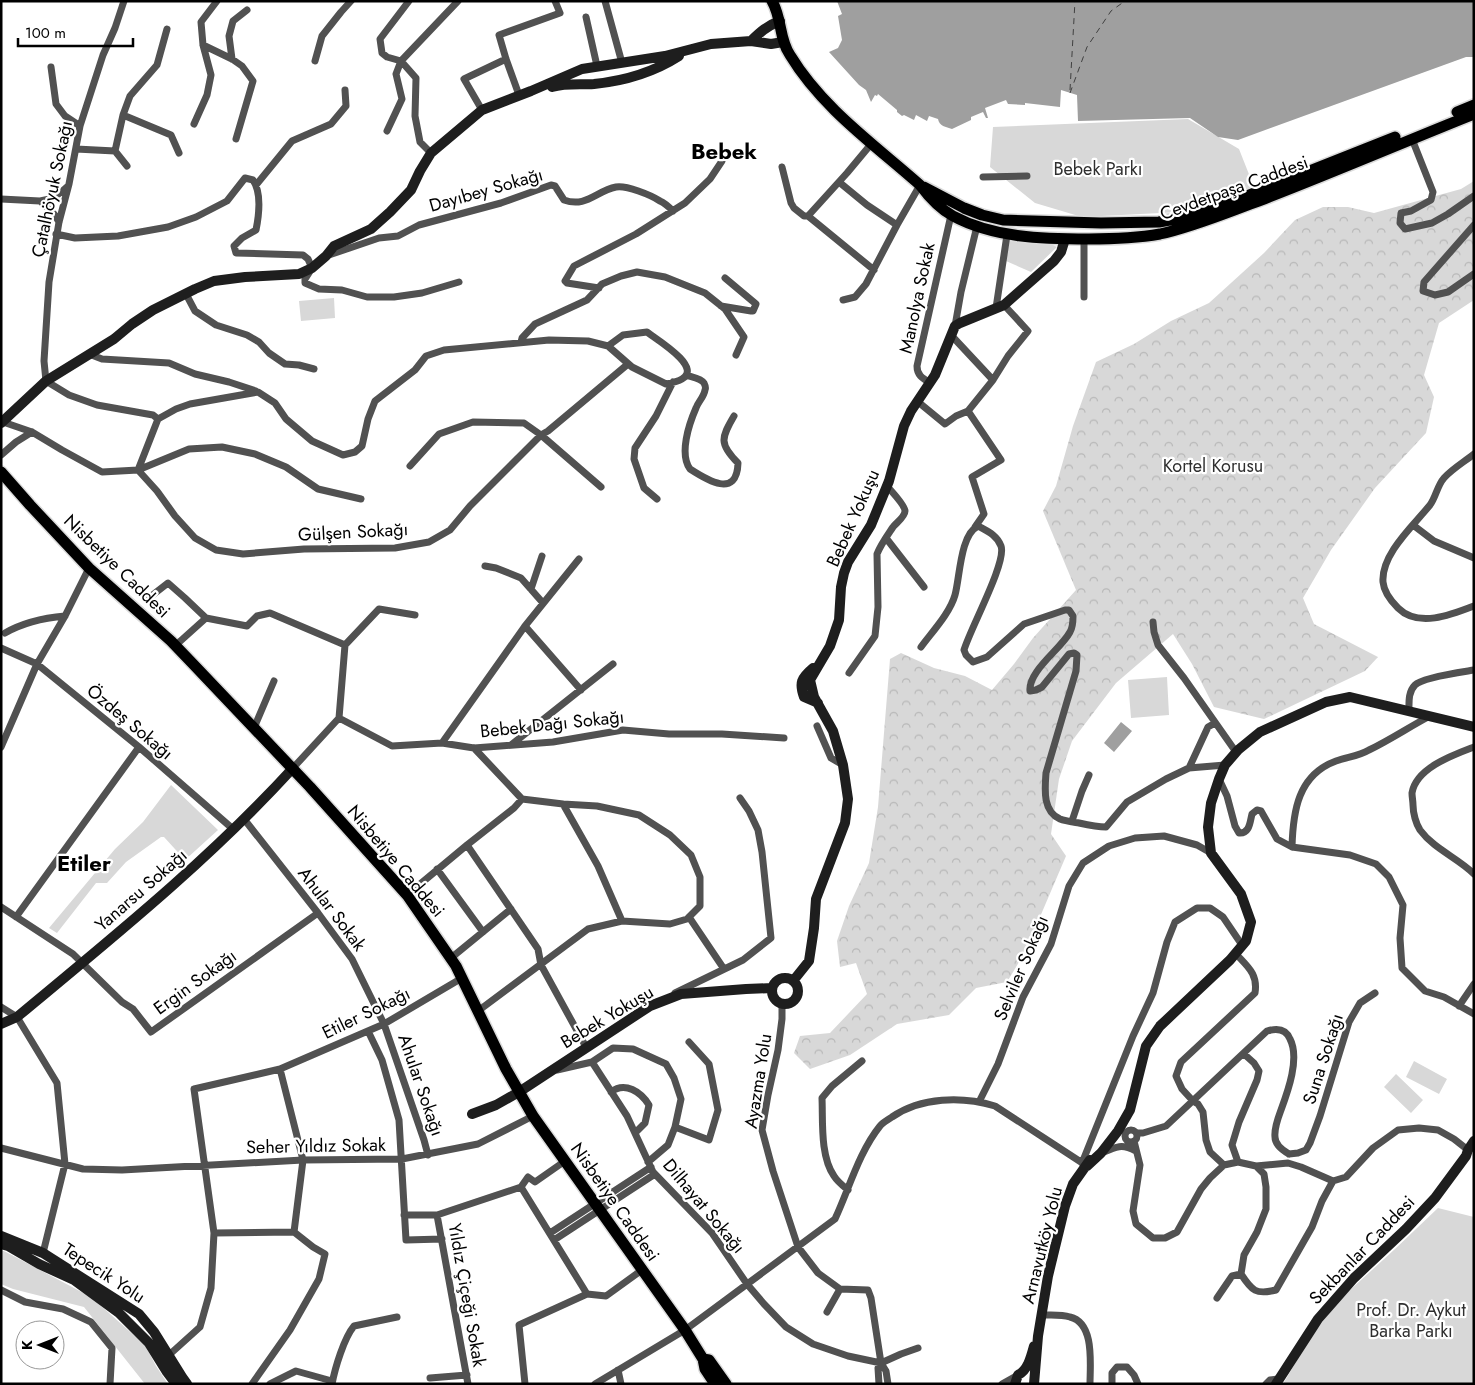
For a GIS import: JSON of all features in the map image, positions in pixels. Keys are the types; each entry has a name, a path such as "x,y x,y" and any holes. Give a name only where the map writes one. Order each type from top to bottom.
{"main road":[{"name":"Cevdetpaşa Caddesi","path":"772,1 780,21 783,42 790,55 817,91 847,122 920,185 932,200 950,215 977,226 1011,235 1065,239 1102,239 1147,236 1190,226 1286,190 1474,114"},
{"name":"Cevdetpaşa Caddesi","path":"920,185 964,208 997,219 1101,224 1159,222 1204,212 1305,174 1474,105"},
{"path":"977,226 982,215"},
{"path":"1011,235 1011,224 1015,220"},
{"path":"1065,239 1067,233 1066,222"},
{"path":"1101,224 1104,232 1102,239"},
{"name":"Nisbetiye Caddesi","path":"1,472 89,568 176,645 293,768 406,895 451,958 506,1068 533,1116 685,1330 703,1359 705,1369 714,1384"},
{"name":"Nisbetiye Caddesi","path":"703,1359 709,1360 726,1384"}],"street":[{"path":"118,1 121,10"},
{"name":"Çatalhöyuk Sokağı","path":"46,381 44,361 48,292 56,234 69,184 80,126 103,55 124,1"},
{"path":"194,124 207,96 211,75 203,45 201,22 217,1"},
{"path":"315,61 322,36 351,1"},
{"path":"409,1 380,39 382,53 387,57 401,61 416,78 415,116 420,142 431,153"},
{"path":"387,131 402,99 396,74 401,61 458,1"},
{"path":"519,95 499,35 560,13 555,1"},
{"path":"605,1 622,63"},
{"path":"232,59 229,36 233,21 247,10"},
{"path":"586,17 597,66"},
{"path":"751,41 771,24 780,21"},
{"path":"115,151 123,115 130,96 157,64 167,29"},
{"path":"361,499 318,489 286,467 255,454 222,447 189,449 138,470 102,472 32,432 2,423 46,381 114,339 153,310 214,281 244,277 300,274 312,268 334,246 371,229 390,212 411,190 431,153 482,110 582,69 665,56 712,44 751,41 771,44 783,42"},
{"path":"203,45 242,66 253,81 236,139"},
{"path":"531,91 562,84 594,84 621,79 663,66 686,51"},
{"path":"482,110 464,79 506,59"},
{"path":"51,68 56,104 65,116 80,126"},
{"path":"256,185 292,141 331,124 346,106 345,90"},
{"path":"123,115 171,135 179,153"},
{"path":"1412,139 1433,192 1431,200 1411,211 1401,213 1400,223 1405,229 1432,223 1474,196"},
{"path":"808,216 872,143"},
{"path":"76,149 115,151 127,166"},
{"path":"599,288 567,283 565,281 574,266 636,234 685,203 710,179 722,161"},
{"path":"782,167 794,208 804,216 808,216 874,270"},
{"path":"984,177 1027,176"},
{"path":"56,234 75,238 118,236 168,227 196,217 227,201 245,178 253,180 256,185 258,217 256,230 242,238 234,246 236,253 303,255 308,259 312,268"},
{"path":"839,182 867,205 897,225"},
{"path":"1,199 40,201 61,193 69,184"},
{"name":"Dayıbey Sokağı","path":"326,256 379,238 398,236 420,225 501,203 552,185 555,186 564,200 574,202 591,198 615,187 624,186 660,200 673,211"},
{"path":"843,300 855,296 866,284 920,185"},
{"path":"40,201 54,214 59,222"},
{"name":"Manolya Sokak","path":"930,383 921,378 917,366 950,215"},
{"path":"1474,225 1424,282 1423,291 1435,295 1448,292 1474,274"},
{"path":"953,331 977,226"},
{"path":"1000,306 1011,235"},
{"path":"953,331 960,323 1000,306 1054,261 1061,252 1065,239"},
{"path":"1084,239 1084,296"},
{"path":"312,268 305,279 305,284 320,289 342,290 367,297 394,297 413,294 459,282"},
{"path":"521,342 522,338 535,324 588,300 602,284 637,272 665,277 704,293 725,309 744,337 736,355"},
{"path":"720,306 751,312 754,311 756,304 725,278"},
{"path":"186,294 195,311 216,325 247,335 259,342 285,364 300,365 314,369"},
{"path":"917,401 945,424 956,416 968,411 1028,331 1000,306"},
{"path":"953,331 992,380"},
{"name":"Bebek Yokuşu","path":"843,765 833,731 818,703 804,697 801,684 805,675 821,661 830,646 839,620 841,587 848,562 871,525 887,486 904,426 911,411 935,374 953,331"},
{"path":"90,354 102,359 170,363 195,374 229,382 258,392 275,403 286,419 312,441 343,455 356,452 362,446 368,419 375,401 415,370 426,356 444,350 549,340 588,341 608,346 628,364 666,384 683,379 686,375 686,364 680,357 647,332 623,336 608,346"},
{"name":"Gülşen Sokağı","path":"138,470 195,538 216,550 243,554 304,549 395,548 430,542 450,530 470,506 541,435 628,364"},
{"path":"686,375 701,380 704,382 705,387 696,407 687,439 684,452 686,465 694,472 719,484 730,483 738,474 738,463 730,455 723,440 725,431 734,416"},
{"path":"46,381 70,395 97,405 153,415 158,419"},
{"path":"657,499 644,488 634,459 635,448 656,416 672,382"},
{"path":"138,470 158,419 190,404 258,392"},
{"path":"921,647 955,596 964,547 968,537 984,514 972,478 1001,460 968,411"},
{"path":"410,466 439,434 473,422 524,423 541,435 601,487"},
{"path":"1,455 16,442 32,432"},
{"path":"1474,454 1444,478 1431,503 1399,542 1388,560 1383,582 1385,592 1391,600 1401,611 1416,619 1435,618 1474,606"},
{"path":"849,673 875,636 879,597 877,554 886,538 905,513 902,504 887,486"},
{"path":"1413,524 1434,541 1474,558"},
{"path":"975,527 978,526 991,533 1000,544 1002,551 998,567 964,650 969,660 973,662 987,657 1024,624 1065,610 1069,610 1073,616 1073,626 1069,634 1037,672 1029,685 1030,691 1042,687 1069,654 1074,653 1076,656 1076,671 1046,773 1044,790 1049,809 1058,818 1097,827 1106,827 1127,802 1166,779 1189,768 1226,765"},
{"path":"886,538 924,586"},
{"path":"531,589 542,556"},
{"path":"442,743 525,626 578,558"},
{"path":"485,566 496,568 521,578 543,603"},
{"path":"1,746 37,664 65,616 89,568"},
{"path":"150,597 168,584 206,618 247,626 257,616 270,613 345,645"},
{"path":"293,768 339,718 345,645 379,609 415,615"},
{"path":"5,634 17,626 41,618 65,616"},
{"path":"176,645 206,618"},
{"path":"1153,622 1158,646 1184,678 1236,752"},
{"path":"525,626 581,690"},
{"name":"Özdeş Sokağı","path":"1,648 37,664 139,746 233,829"},
{"path":"511,745 613,664"},
{"path":"1409,712 1409,696 1416,683 1425,679 1474,670"},
{"path":"254,728 274,681"},
{"path":"1101,1153 1125,1129 1146,1046 1160,1026 1230,960 1246,941 1251,922 1241,894 1211,853 1208,828 1211,803 1219,779 1226,765 1236,752 1260,732 1326,702 1350,697 1474,727"},
{"path":"1292,847 1293,821 1300,795 1314,775 1334,762 1368,752 1430,716"},
{"name":"Bebek Dağı Sokağı","path":"339,718 392,746 442,743 474,748 553,742 623,730 670,734 722,734 784,738"},
{"path":"1189,768 1208,727 1215,722"},
{"path":"793,980 809,961 816,899 845,823 848,799 843,765 831,758 817,726"},
{"path":"16,917 139,746"},
{"path":"1474,747 1449,757 1427,771 1416,781 1412,794 1413,812 1420,830 1433,843 1474,874"},
{"path":"474,748 522,799 597,806 639,815 670,835 691,855 700,877 700,906 689,917 670,924 622,921 588,929 478,1011"},
{"name":"Yanarsu Sokağı","path":"1,1024 17,1017 162,896 244,819 293,768"},
{"path":"1072,822 1089,775"},
{"path":"1219,779 1227,796 1239,833 1246,831 1252,814 1257,810 1262,811 1277,839 1292,847 1350,856 1376,864 1389,877 1403,905 1400,938 1402,968 1425,991 1444,997 1474,1014"},
{"path":"650,1006 744,960 771,938 758,830 740,798"},
{"path":"406,895 514,808 522,799"},
{"path":"563,804 598,866 622,921"},
{"name":"Ahular Sokak","path":"244,819 352,959 384,1024"},
{"name":"Selviler Sokağı","path":"979,1102 998,1064 1023,997 1051,944 1069,886 1083,862 1109,846 1135,838 1164,836 1197,845 1211,853"},
{"path":"467,845 538,950 541,965 586,1047"},
{"path":"437,869 483,932"},
{"name":"Ergin Sokağı","path":"1,907 72,954 122,1002 133,1009 150,1032 318,913"},
{"path":"1084,1164 1133,1036 1153,994 1167,942 1175,922 1197,908 1210,908 1223,917 1257,982 1256,993 1181,1062 1176,1076 1182,1089 1192,1101 1198,1104 1203,1112 1206,1140 1210,1152 1224,1165"},
{"path":"451,958 511,909"},
{"path":"689,917 724,969"},
{"name":"Etiler Sokağı","path":"205,1166 194,1089 280,1069 384,1024 462,978"},
{"path":"784,978 793,980 797,988 796,998 789,1003 782,1004 774,999 772,988 775,982 784,978"},
{"path":"1459,1006 1474,984"},
{"name":"Bebek Yokuşu","path":"472,1114 496,1105 520,1092 650,1006 681,994 746,988 772,988"},
{"name":"Suna Sokağı","path":"1125,1129 1143,1133 1166,1126 1267,1031 1274,1029 1288,1034 1293,1044 1294,1058 1290,1082 1277,1122 1275,1137 1281,1150 1289,1154 1306,1150 1320,1116 1348,1022 1360,1003 1375,993"},
{"name":"Ayazma Yolu","path":"782,1004 778,1050 762,1130 773,1171 798,1247 818,1273 840,1289"},
{"path":"1,1007 17,1017 57,1083 65,1164 39,1264"},
{"name":"Ahular Sokağı","path":"384,1024 428,1155"},
{"name":"Ahular Sokağı","path":"368,1031 382,1060 399,1120 406,1240 442,1239"},
{"path":"676,1127 709,1140 718,1110 709,1064 688,1042"},
{"path":"550,1072 592,1062 613,1048 633,1049 666,1064 674,1078 681,1099 676,1127 668,1145 652,1169 554,1240"},
{"path":"1238,1162 1232,1145 1259,1072 1254,1063 1244,1054"},
{"path":"848,1190 834,1177 827,1162 822,1098 832,1086 862,1061"},
{"name":"Dilhayat Sokağı","path":"592,1062 626,1116 652,1169 712,1233 747,1284 786,1327 813,1344 848,1356 881,1363"},
{"path":"280,1069 303,1160 294,1232"},
{"path":"611,1092 616,1088 625,1088 637,1091 645,1099 649,1106 645,1122 635,1133"},
{"path":"598,1383 685,1330 835,1219 861,1156 880,1125 902,1110 933,1101 979,1102 995,1106 1084,1164"},
{"name":"Seher Yıldız Sokak","path":"65,1164 82,1169 122,1170 251,1162 402,1159 478,1144 533,1116"},
{"path":"1125,1129 1140,1165 1133,1211 1136,1224 1153,1238 1165,1238 1177,1232 1201,1189 1224,1165 1238,1162 1256,1166 1288,1163 1333,1181 1346,1177 1373,1148 1398,1130 1419,1128 1438,1130 1471,1146"},
{"path":"1084,1164 1125,1129"},
{"path":"1125,1129 1136,1139 1130,1141"},
{"path":"1084,1164 1101,1153 1119,1146 1126,1146 1136,1152"},
{"name":"Sekbanlar Caddesi","path":"1277,1381 1318,1319 1354,1278 1436,1198 1471,1146"},
{"path":"1,1148 65,1164"},
{"path":"1288,1163 1289,1154"},
{"path":"437,1215 521,1187 528,1177 535,1182 565,1161"},
{"name":"Arnavutköy Yolu","path":"1038,1336 1048,1276 1065,1206 1084,1164"},
{"path":"161,1362 170,1356 200,1327 211,1288 214,1233 205,1166"},
{"path":"1256,1166 1264,1174 1266,1209 1257,1232 1244,1256 1241,1274 1250,1288 1264,1293 1276,1290 1312,1227 1322,1201 1333,1181"},
{"path":"521,1187 587,1294"},
{"path":"550,1233 598,1207"},
{"name":"Yıldız Çiçeği Sokak","path":"404,1216 437,1215 468,1384"},
{"path":"214,1233 294,1232 325,1254 319,1278 290,1330 252,1384"},
{"name":"Tepecik Yolu","path":"1,1236 43,1253 139,1314 154,1332 188,1384"},
{"name":"Tepecik Yolu","path":"1,1244 74,1280 119,1313 149,1343 176,1384"},
{"path":"525,1384 519,1325 587,1294 606,1296 642,1270"},
{"path":"1217,1298 1232,1276 1241,1274"},
{"path":"827,1312 840,1289 868,1290 871,1298 881,1363 886,1371 888,1384"},
{"path":"1,1290 24,1302 63,1309 91,1322 112,1348 110,1384"},
{"path":"1042,1316 1056,1315 1071,1317 1080,1321 1088,1334 1090,1384"},
{"path":"270,1384 296,1371 332,1382 344,1341 348,1332 354,1326 397,1317"},
{"path":"1019,1377 1032,1356 1038,1336"},
{"path":"1034,1382 1038,1336"},
{"path":"879,1384 878,1368 881,1363 918,1348"},
{"path":"1112,1384 1112,1374 1117,1367 1127,1367 1134,1375 1138,1384"},
{"path":"618,1370 621,1384"},
{"path":"430,1378 467,1374"},
{"path":"1002,1384 1029,1374 1034,1382"},
{"path":"1266,1384 1274,1378 1277,1381"}],"green space":[{"name":"Bebek Parkı","path":"1188,119 1239,149 1254,187 1180,212 1082,217 1035,203 990,167 993,127"},
{"name":"Kortel Korusu","path":"1474,181 1474,300 1439,323 1424,375 1434,397 1426,433 1375,488 1331,550 1303,598 1314,624 1378,657 1365,671 1264,719 1214,707 1192,664 1173,634 1116,683 1072,741 1059,779 1051,834 1066,856 1025,952 1007,982 976,988 949,1015 897,1024 850,1055 810,1069 794,1053 800,1036 830,1033 867,994 856,963 840,967 837,941 849,906 869,863 878,807 890,659 901,653 934,668 965,676 992,690 1033,638 1076,590 1043,511 1056,486 1073,426 1096,362 1134,344 1171,321 1209,303 1264,253 1295,220 1323,207 1348,207 1374,213 1461,189"},
{"path":"1009,241 1057,247 1031,272 1006,261"},
{"path":"334,298 335,318 301,321 299,301"},
{"path":"1167,677 1169,715 1131,718 1128,680"},
{"path":"171,785 218,830 185,860 164,837 161,837 126,862 107,883 96,883 57,933 49,928 115,849 143,822"},
{"path":"1414,1061 1447,1079 1439,1094 1406,1077"},
{"path":"1396,1074 1423,1100 1411,1113 1384,1087"},
{"name":"Prof. Dr. Aykut Barka Parkı","path":"1438,1208 1474,1217 1474,1384 1283,1384 1309,1340 1338,1301"},
{"path":"1,1250 91,1297 145,1345 168,1384 145,1384 84,1307 13,1289 1,1284"}],"shaded area":[{"path":"837,1 1474,1 1474,57 1466,57 1238,140 1218,137 1190,118 1078,121 1077,95 1061,90 1060,107 1025,103 1025,105 1008,104 1006,100 985,108 988,118 986,118 983,112 952,129 941,125 938,119 929,116 927,121 916,115 914,120 904,115 902,116 878,94 877,96 875,95 871,102 866,90 859,85 829,52 838,48 842,40 838,16 842,14"},
{"path":"1121,722 1132,731 1114,752 1104,743"}],"ferry route":[{"path":"1070,90 1075,1"},
{"path":"1070,93 1087,47 1111,11 1125,1"}],"district":[{"name":"Bebek","path":"724,151"},
{"name":"Etiler","path":"84,863"}]}
